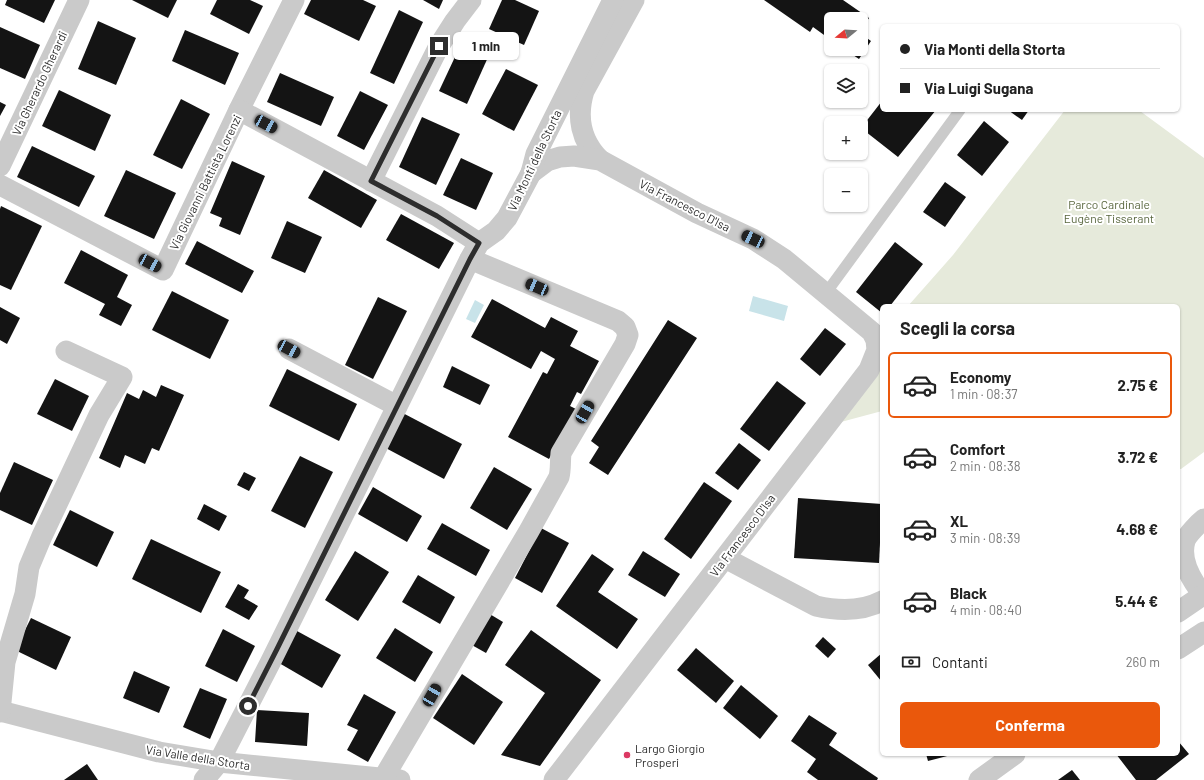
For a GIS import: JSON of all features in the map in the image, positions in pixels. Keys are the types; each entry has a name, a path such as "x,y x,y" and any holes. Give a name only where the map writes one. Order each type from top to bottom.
{"street":[{"name":"Via Gherardo Gherardi","path":"0,166 79,0"},
{"path":"239,110 294,0"},
{"path":"371,181 439,46 454,20 471,0"},
{"name":"Via Monti della Storta","path":"204,780 219,762 274,656 474,251 502,225 530,174 536,154 613,0"},
{"name":"Via Monti della Storta","path":"600,160 589,147 582,131 580,104 584,91 634,0"},
{"name":"Via Giovanni Battista Lorenzi","path":"0,185 163,270 239,110 437,216 474,251 618,321 625,327 628,335 625,344 561,453 559,465 561,470 560,477 392,779"},
{"path":"530,174 547,162 560,157 574,156 600,160"},
{"name":"Via Francesco D'Isa","path":"554,780 868,370 873,361 877,345 874,336 826,293 784,259 753,239 697,213 600,160"},
{"path":"289,349 397,406"},
{"path":"0,712 5,662 25,594 29,567 99,415 122,377 66,351"},
{"path":"1180,611 1204,596 1185,567 1184,555 1185,540 1204,519"},
{"path":"725,558 816,606 848,610 867,607 880,603"},
{"path":"1180,648 1204,632"},
{"name":"Via Valle della Storta","path":"0,712 159,752 219,762 392,779"},
{"path":"979,780 1012,756"}],"lane":[{"path":"826,293 959,112"}],"green space":[{"name":"Parco Cardinale Eugène Tisserant","path":"1063,112 1141,112 1204,158 1204,452 1180,469 1180,304 910,304 953,255"},
{"path":"880,367 880,412 826,426"}],"water":[{"path":"753,296 788,306 784,321 749,311"},
{"path":"475,300 484,305 475,323 466,319"}],"building":[{"path":"7,0 55,0 44,23 5,5"},
{"path":"132,0 177,0 168,18"},
{"path":"217,0 250,0 263,6 249,34 210,14"},
{"path":"311,0 363,0 376,6 359,41 304,14"},
{"path":"423,0 443,0 439,9"},
{"path":"502,0 515,0 539,11 524,45 489,29"},
{"path":"764,0 843,0 860,12 824,12 824,35 813,27 810,32"},
{"path":"399,10 423,22 394,84 370,73"},
{"path":"98,21 136,38 116,85 78,69"},
{"path":"0,27 40,45 25,79 0,68"},
{"path":"185,30 239,53 225,85 172,61"},
{"path":"462,42 489,55 467,104 439,91"},
{"path":"506,69 538,85 514,131 482,114"},
{"path":"280,73 334,97 321,126 267,102"},
{"path":"59,90 111,115 95,151 42,126"},
{"path":"360,91 388,105 364,150 337,136"},
{"path":"181,99 210,114 182,169 153,155"},
{"path":"0,102 6,105 0,116"},
{"path":"880,104 880,112 934,112 898,157 868,133 868,119"},
{"path":"1011,112 1028,112 1022,120"},
{"path":"422,117 460,134 436,185 399,167"},
{"path":"984,121 1009,142 982,176 957,155"},
{"path":"32,146 95,176 79,207 17,177"},
{"path":"461,158 493,173 476,210 443,195"},
{"path":"232,161 265,176 240,235 219,226 222,218 210,213"},
{"path":"126,170 176,193 154,239 104,216"},
{"path":"324,170 377,200 361,228 308,198"},
{"path":"945,182 966,197 945,227 923,212"},
{"path":"1,206 42,226 11,290 0,285"},
{"path":"401,214 454,243 439,269 386,240"},
{"path":"287,221 322,237 305,273 271,258"},
{"path":"197,241 254,271 242,293 185,264"},
{"path":"895,242 923,264 892,304 880,304 880,311 856,292"},
{"path":"81,250 128,275 117,297 132,305 121,326 99,315 105,304 64,283"},
{"path":"172,291 229,320 210,359 152,330"},
{"path":"378,297 407,311 373,379 345,365"},
{"path":"492,299 545,328 551,317 578,331 570,346 599,361 581,394 577,392 570,406 576,409 549,459 508,437 543,372 547,374 555,359 541,351 531,369 471,337"},
{"path":"0,307 20,318 7,344 0,340"},
{"path":"668,320 697,338 608,475 589,463 599,447 591,441"},
{"path":"825,328 846,344 820,376 800,359"},
{"path":"452,366 490,385 480,405 443,387"},
{"path":"287,369 357,404 339,441 269,406"},
{"path":"55,379 89,396 72,431 37,414"},
{"path":"777,381 806,403 769,451 740,429"},
{"path":"161,385 184,395 159,451 152,448 145,464 125,455 120,468 99,458 127,393 139,399 143,390 156,397"},
{"path":"397,410 462,444 444,479 380,445"},
{"path":"739,443 761,460 738,490 715,473"},
{"path":"300,456 333,472 305,528 271,511"},
{"path":"14,462 53,480 32,525 0,510 0,493"},
{"path":"494,467 532,489 507,530 470,508"},
{"path":"244,472 256,478 249,491 237,485"},
{"path":"704,482 732,501 691,559 664,539"},
{"path":"373,487 422,516 407,542 358,514"},
{"path":"798,498 880,504 879,563 794,558"},
{"path":"204,504 227,516 219,531 197,519"},
{"path":"70,510 114,532 97,567 53,545"},
{"path":"442,523 490,550 476,576 427,549"},
{"path":"541,528 569,543 542,593 515,578"},
{"path":"151,539 221,572 201,613 132,579"},
{"path":"355,551 389,572 358,621 325,600"},
{"path":"643,551 680,574 665,597 628,575"},
{"path":"592,554 614,569 598,592 638,619 617,649 556,606"},
{"path":"418,575 455,597 440,624 402,602"},
{"path":"238,584 249,590 244,598 258,606 249,620 225,607"},
{"path":"488,613 503,622 486,653 470,644"},
{"path":"31,618 71,637 56,670 15,650"},
{"path":"395,628 433,652 415,682 376,658"},
{"path":"223,629 255,646 237,682 205,666"},
{"path":"531,630 601,680 540,766 501,755 545,693 505,665"},
{"path":"297,631 341,655 322,688 279,663"},
{"path":"823,637 836,649 828,658 815,646"},
{"path":"696,648 734,681 716,703 677,670"},
{"path":"880,655 880,680 868,665"},
{"path":"134,671 170,687 159,713 123,698"},
{"path":"462,674 503,702 474,745 433,718"},
{"path":"741,685 778,716 760,739 723,708"},
{"path":"200,688 227,699 210,739 183,727"},
{"path":"364,694 396,712 368,762 347,750 358,730 347,725"},
{"path":"257,710 309,713 307,746 255,742"},
{"path":"809,715 837,733 829,745 878,778 877,780 818,780 807,772 816,759 791,741"},
{"path":"1180,743 1189,754 1156,780 1136,780 1118,756 1180,756"},
{"path":"927,756 947,756 928,761"},
{"path":"87,764 98,780 64,780"},
{"path":"1072,770 1080,780 1058,780"}],"place":[{"name":"Largo Giorgio Prosperi","path":"627,755"}],"route":[{"path":"248,706 479,243 437,216 371,181 439,46"}]}
